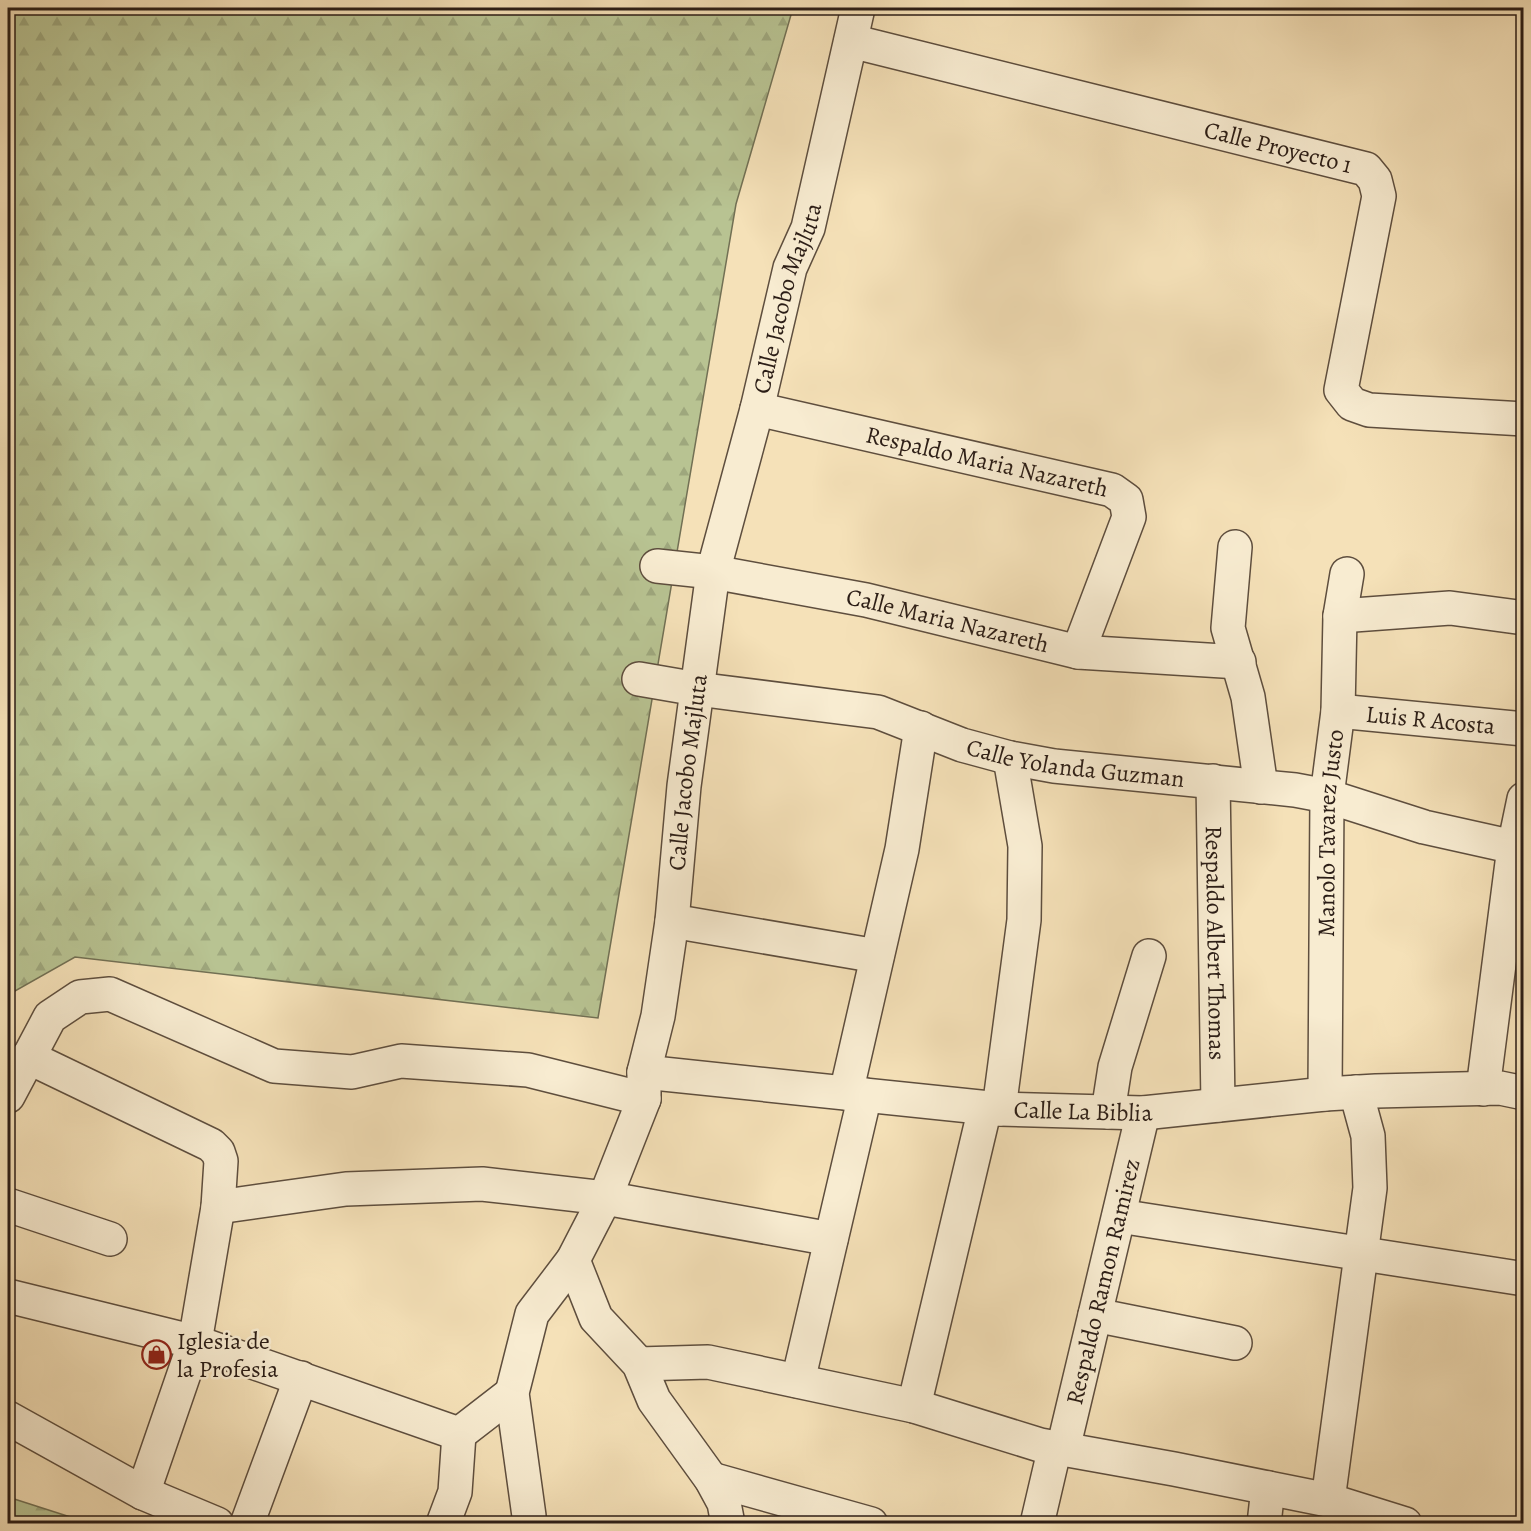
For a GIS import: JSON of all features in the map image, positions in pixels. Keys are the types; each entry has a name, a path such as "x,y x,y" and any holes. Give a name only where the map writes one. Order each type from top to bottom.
{"street":[{"name":"Calle Jacobo Majluta","path":"528,1524 529,1516 512,1393 532,1314 573,1260 605,1198 644,1085 658,1016 672,921 684,786 713,572 757,409 789,268 808,228 858,8"},
{"name":"Calle Proyecto 1","path":"851,41 1366,169 1375,180 1379,196 1341,390 1352,404 1369,410 1524,418"},
{"name":"Respaldo Maria Nazareth","path":"757,409 1112,490 1126,500 1129,517 1078,652"},
{"path":"1235,547 1228,628 1248,697 1261,787"},
{"name":"Calle Maria Nazareth","path":"657,566 713,572 866,600 1078,652 1239,663"},
{"name":"Manolo Tavarez Justo","path":"1328,1500 1370,1188 1368,1136 1341,1093 1327,796 1338,711 1340,616 1347,574"},
{"path":"1340,616 1450,608 1524,618"},
{"name":"Calle Yolanda Guzman","path":"639,679 697,689 878,712 962,745 1010,758 1054,766 1295,789 1327,796 1424,827 1516,862"},
{"name":"Luis R Acosta","path":"1338,711 1524,729"},
{"path":"798,1381 831,1239 877,956 902,849 921,728"},
{"path":"914,1406 992,1108 1024,920 1025,846 1010,758"},
{"name":"Respaldo Albert Thomas","path":"1213,781 1218,1105"},
{"path":"1483,1089 1524,799"},
{"path":"672,921 877,956"},
{"path":"1107,1112 1115,1067 1149,956"},
{"name":"Calle La Biblia","path":"8,1096 50,1017 80,997 110,994 274,1066 352,1072 401,1061 528,1070 644,1085 855,1094 992,1108 1143,1113 1341,1093 1500,1088 1524,1092"},
{"path":"28,1057 211,1145 218,1152 221,1161 218,1207 195,1341 143,1493"},
{"name":"Respaldo Ramon Ramirez","path":"1037,1524 1095,1315 1143,1113"},
{"path":"218,1207 346,1189 482,1184 605,1198 831,1239"},
{"path":"8,1205 111,1239"},
{"path":"1119,1216 1524,1279"},
{"path":"573,1260 596,1318 639,1364 654,1400 711,1479 724,1503 728,1524"},
{"path":"8,1296 195,1341 459,1434"},
{"path":"1095,1315 1235,1343"},
{"path":"639,1364 708,1362 914,1406 1040,1445 1328,1500 1405,1524"},
{"path":"247,1524 301,1378"},
{"path":"443,1524 455,1492 459,1434 512,1393"},
{"path":"8,1418 143,1493 217,1524"},
{"path":"711,1479 871,1524"},
{"path":"1264,1524 1268,1488"}],"green space":[{"path":"8,8 793,8 736,204 598,1018 75,957 8,995"},
{"path":"8,1497 89,1523 8,1523"}],"place":[{"name":"Iglesia de la Profesia","path":"156,1355"}]}
